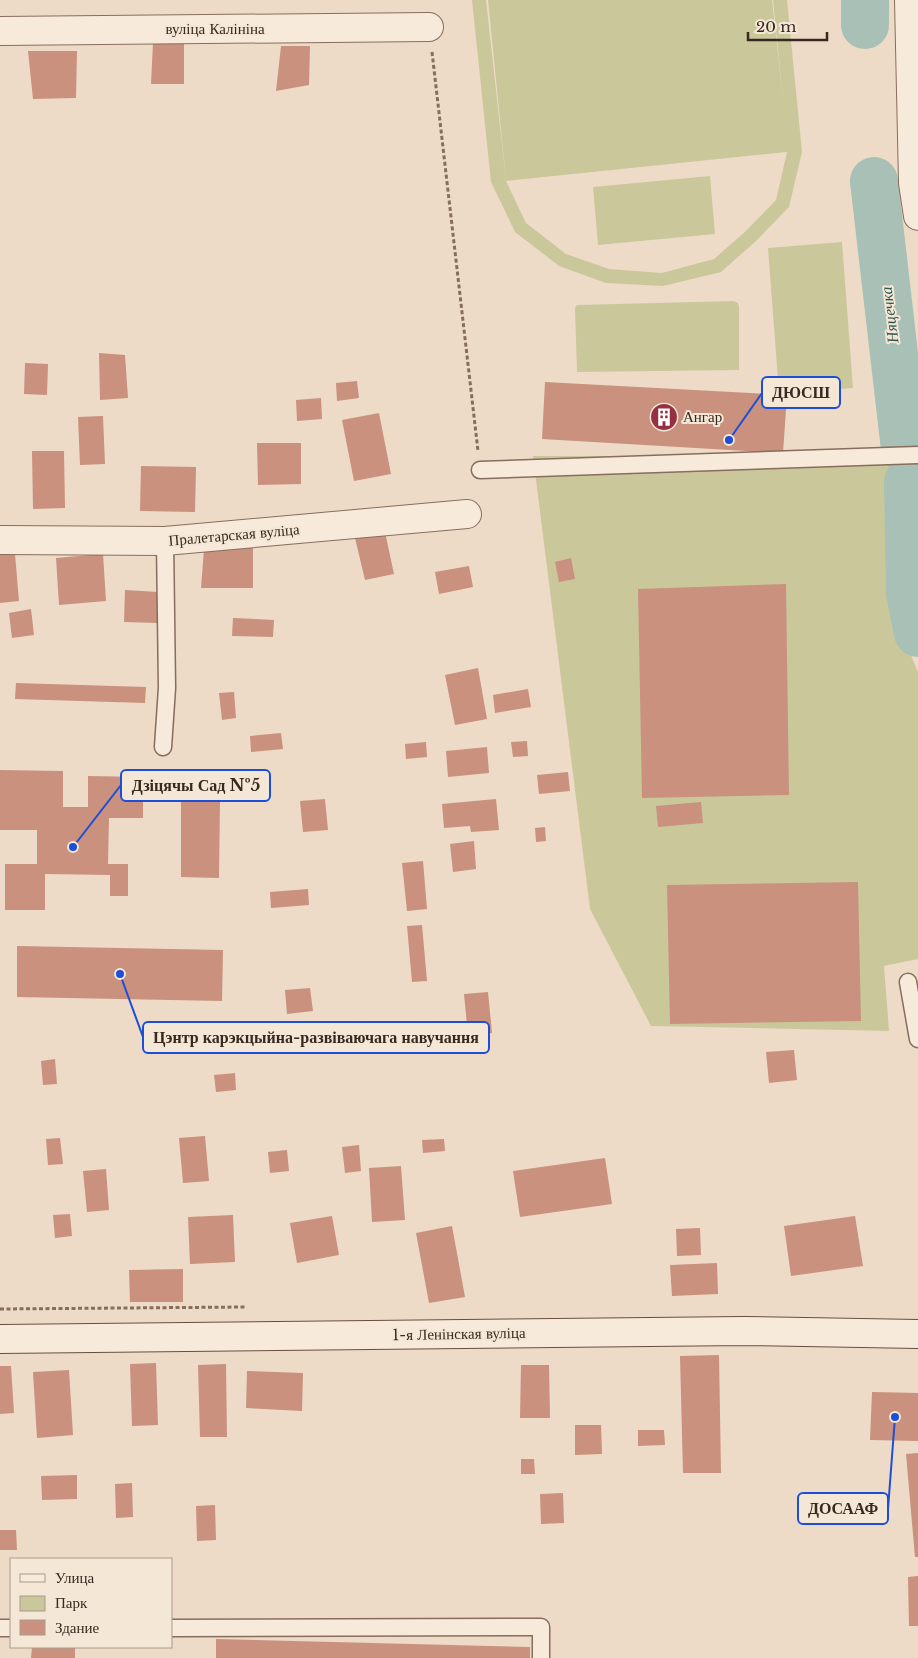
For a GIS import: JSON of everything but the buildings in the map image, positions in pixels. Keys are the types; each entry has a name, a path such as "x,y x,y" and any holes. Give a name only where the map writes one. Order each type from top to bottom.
{"street":[{"path":"909,0 915,168 913,183 918,216"},
{"name":"вуліца Калініна","path":"0,31 429,28"},
{"name":"Пралетарская вуліца","path":"0,540 165,541 467,514"},
{"name":"1-я Ленінская вуліца","path":"0,1339 744,1331 918,1334"}],"lane":[{"path":"480,470 918,455"},
{"path":"163,748 167,688 165,541"},
{"path":"908,982 918,1038"},
{"path":"172,1628 541,1627 541,1658"}],"path":[{"path":"429,28 480,470"}],"green space":[{"path":"472,0 486,0 506,180 488,0 772,0 783,99 773,0 787,0 802,152 789,207 756,241 721,272 663,286 606,283 559,266 515,232 491,182","holes":["787,152 776,200 746,231 714,259 662,273 609,269 566,254 526,223 506,181"]},
{"path":"710,176 715,234 598,245 593,187"},
{"path":"842,242 853,388 779,393 768,248"},
{"path":"734,301 738,303 739,307 739,370 577,372 575,308 577,305"},
{"path":"533,456 898,456 897,578 911,655 918,672 918,959 884,966 889,1031 651,1026 590,909"}],"waterway":[{"name":"Няцечка","path":"865,0 865,25"},
{"name":"Няцечка","path":"874,181 905,449"},
{"name":"Няцечка","path":"908,482 910,593 918,633"}],"place":[{"name":"Ангар","path":"664,417"},
{"name":"ДЮСШ","path":"729,440"},
{"name":"Дзіцячы Сад №5","path":"73,847"},
{"name":"Цэнтр карэкцыйна-развіваючага навучання","path":"120,974"},
{"name":"ДОСААФ","path":"895,1417"}]}
